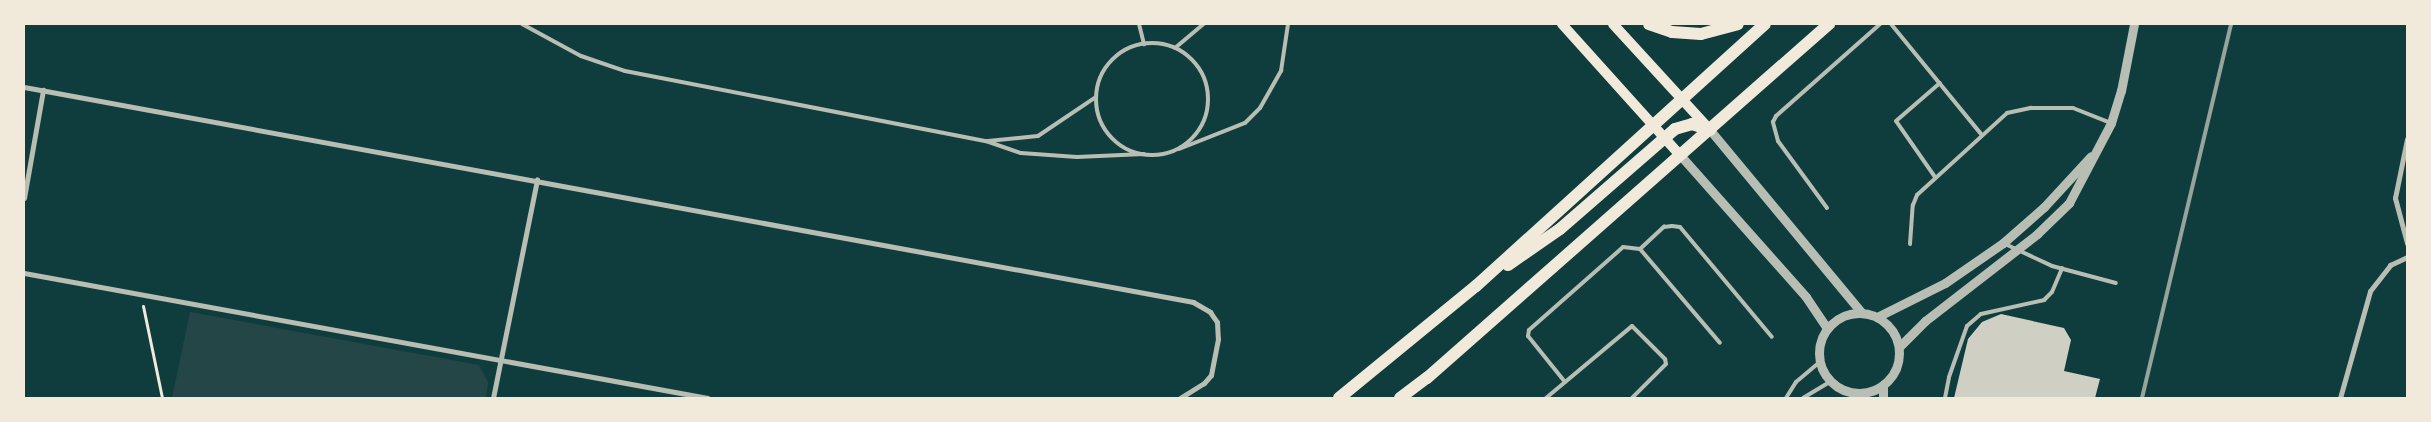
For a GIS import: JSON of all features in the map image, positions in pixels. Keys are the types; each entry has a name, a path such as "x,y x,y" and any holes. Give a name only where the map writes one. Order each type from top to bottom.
{"main road":[{"path":"1562,24 1680,155"},
{"path":"1613,24 1710,130"},
{"path":"1649,24 1672,32 1701,34 1738,24"},
{"path":"1339,398 1476,286 1765,24"},
{"path":"1400,398 1427,378 1829,24"},
{"path":"1476,286 1548,239 1664,138 1688,124 1710,130"}],"street":[{"path":"1899,348 1950,299 2017,249 2069,202 2111,123 2121,91 2134,24"},
{"path":"24,87 537,179 1194,302 1210,312 1217,322 1218,339 1211,375 1204,383 1180,398"},
{"path":"24,198 43,90"},
{"path":"1710,130 1862,313"},
{"path":"2407,139 2395,198 2407,243"},
{"path":"1877,317 1945,283 2003,242 2044,207 2098,148"},
{"path":"1680,155 1806,297 1827,328"},
{"path":"493,398 537,179"},
{"path":"2340,398 2370,291 2390,265 2407,257"},
{"path":"24,273 500,359 686,396 708,398"},
{"path":"1862,313 1877,317 1890,328 1899,348 1896,368 1883,385 1865,392 1846,394 1830,381 1820,362 1820,344 1827,328 1840,318 1862,313"},
{"path":"1883,385 1884,398"}],"lane":[{"path":"522,24 581,56 625,71 986,141 1000,148 1039,155 1144,154 1175,150 1245,123 1260,108 1281,71 1288,24"},
{"path":"1139,24 1144,44"},
{"path":"1175,48 1204,24"},
{"path":"1827,208 1778,141 1773,122 1776,116 1880,24"},
{"path":"1891,24 1981,134"},
{"path":"1144,154 1129,150 1110,134 1098,113 1096,97 1107,66 1118,54 1144,44 1163,44 1175,48 1191,58 1202,73 1208,90 1208,109 1196,133 1175,150"},
{"path":"1935,177 1896,121 1940,83"},
{"path":"986,141 1038,136 1096,97"},
{"path":"1910,244 1913,201 1935,177 1981,134 2007,113 2030,108 2073,108 2111,123"},
{"path":"1640,249 1664,227 1680,227 1772,337"},
{"path":"2003,242 2062,268 2116,282"},
{"path":"1565,382 1528,336 1529,332 1623,247 1640,249 1720,343"},
{"path":"1945,398 1949,376 1967,326 1981,314 2044,300 2052,292 2062,268"},
{"path":"1546,398 1632,326 1665,359 1666,364 1632,398"},
{"path":"1786,398 1796,382 1820,362"},
{"path":"1803,398 1830,381"}],"path":[{"path":"140,294 162,398"}],"shaded area":[{"path":"190,312 479,365 488,382 486,398 172,398"}],"building":[{"path":"2001,314 2064,328 2071,340 2064,371 2100,379 2095,398 1954,398 1968,339 1982,322"}],"railway":[{"path":"2142,398 2231,24"}]}
